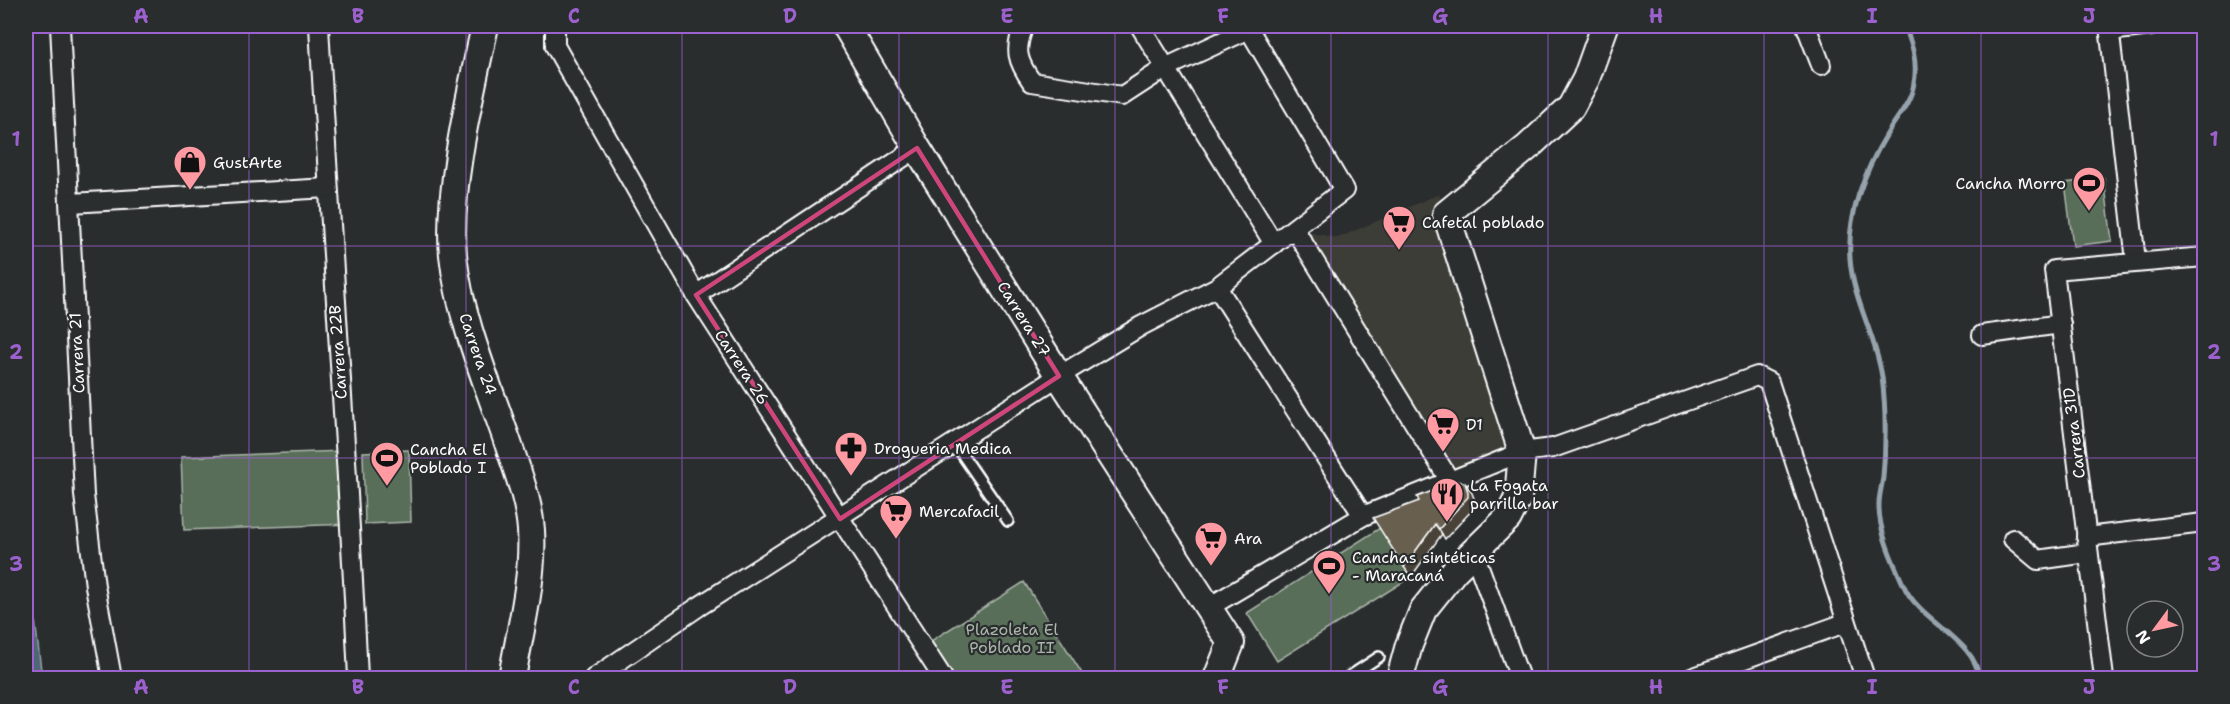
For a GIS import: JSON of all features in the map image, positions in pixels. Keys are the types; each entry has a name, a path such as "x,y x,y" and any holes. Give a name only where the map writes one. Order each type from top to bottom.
{"main road":[{"name":"Carrera 24","path":"486,26 471,91 457,183 453,255 460,302 524,492 531,529 530,567 512,678"},
{"name":"Carrera 27","path":"846,26 917,148 1059,376 1232,643 1217,678"},
{"path":"1401,678 1408,645 1423,610 1473,550 1508,518 1518,498 1522,452 1446,214 1529,146 1571,107 1586,79 1605,26"}],"street":[{"name":"Carrera 21","path":"60,26 71,203 84,495 109,674"},
{"name":"Carrera 22B","path":"319,26 351,524 358,678"},
{"name":"Carrera 26","path":"555,26 555,46 696,295 943,678"},
{"path":"594,678 708,601 840,519 1059,376 1141,326 1217,287 1295,230 1344,190 1248,27 1166,68 1122,96 1032,82 1019,64 1018,40 1024,26"},
{"path":"1140,26 1274,244"},
{"path":"1806,26 1821,65"},
{"path":"2151,26 2109,28 2136,261 2205,257"},
{"path":"696,295 917,148"},
{"path":"71,203 328,188"},
{"path":"1295,230 1450,481"},
{"name":"Carrera 31D","path":"2104,678 2054,270 2136,261"},
{"path":"1217,287 1363,516"},
{"path":"1982,335 2061,324"},
{"path":"1209,607 1363,516 1522,452 1552,448 1757,376 1769,382 1845,623 1865,678"},
{"path":"2013,539 2038,560 2086,545 2205,523"},
{"path":"1473,550 1520,678"},
{"path":"1691,678 1845,623"}],"lane":[{"path":"955,444 1008,521"},
{"path":"1347,678 1379,657"}],"highlighted area":[{"path":"917,148 1059,376 840,519 696,295"}],"shaded area":[{"path":"1439,194 1522,452 1450,481 1295,230 1338,238"}],"green space":[{"name":"Cancha Morro","path":"2104,178 2112,241 2073,246 2065,183"},
{"name":"Cancha El Poblado I","path":"409,450 411,522 365,524 363,452"},
{"path":"344,451 351,524 184,530 181,457"},
{"name":"Canchas sintéticas - Maracaná","path":"1380,528 1411,577 1277,661 1247,613"},
{"name":"Plazoleta El Poblado II","path":"1024,582 1085,678 943,678 923,646"}],"water":[{"path":"26,545 42,678 26,678"}],"building":[{"path":"1458,481 1465,483 1468,497 1439,529 1435,524 1404,567 1373,518 1419,501 1417,497"}],"waterway":[{"path":"1905,26 1915,61 1912,90 1907,103 1887,134 1864,178 1851,226 1850,259 1855,289 1875,347 1882,377 1885,439 1879,514 1887,546 1911,598 1958,641 1976,665 1979,678"}],"place":[{"name":"GustArte","path":"190,191"},
{"name":"Cancha Morro","path":"2089,212"},
{"name":"Cafetal poblado","path":"1399,251"},
{"name":"D1","path":"1443,453"},
{"name":"Drogueria Medica","path":"851,477"},
{"name":"Cancha El Poblado I","path":"387,487"},
{"name":"La Fogata parrilla bar","path":"1447,523"},
{"name":"Mercafacil","path":"896,540"},
{"name":"Ara","path":"1211,567"},
{"name":"Canchas sintéticas - Maracaná","path":"1329,595"}]}
